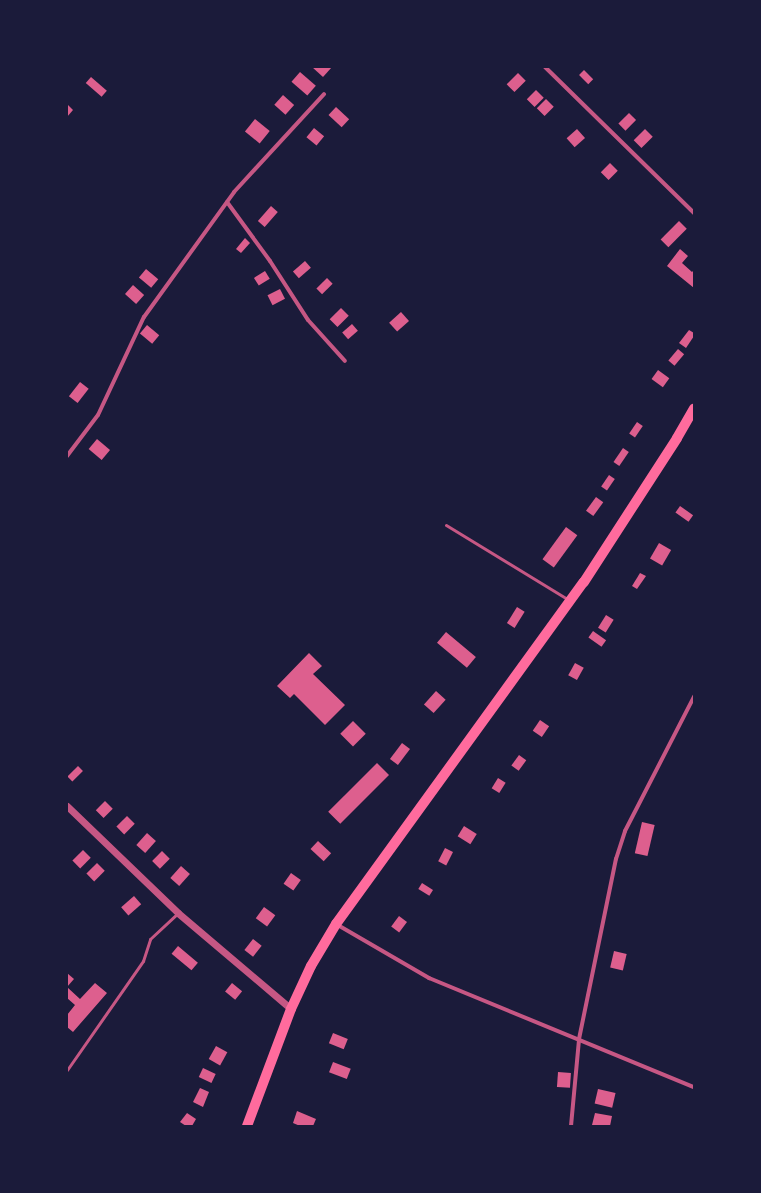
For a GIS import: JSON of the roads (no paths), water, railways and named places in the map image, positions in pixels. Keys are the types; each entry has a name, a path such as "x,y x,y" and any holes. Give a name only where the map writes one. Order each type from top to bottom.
{"highway":[{"path":"247,1126 291,1009 311,966 336,924 571,601 678,438 694,409"}],"street":[{"path":"545,67 694,213"},
{"path":"67,456 98,415 144,317 227,202 324,94"},
{"path":"227,202 270,261 308,320 345,361"},
{"path":"571,1126 579,1039 616,859 625,831 694,697"},
{"path":"67,806 178,913 291,1009"},
{"path":"336,924 429,978 694,1087"}],"lane":[{"path":"446,525 571,601"},
{"path":"67,1070 143,961 150,939 178,913"}]}
